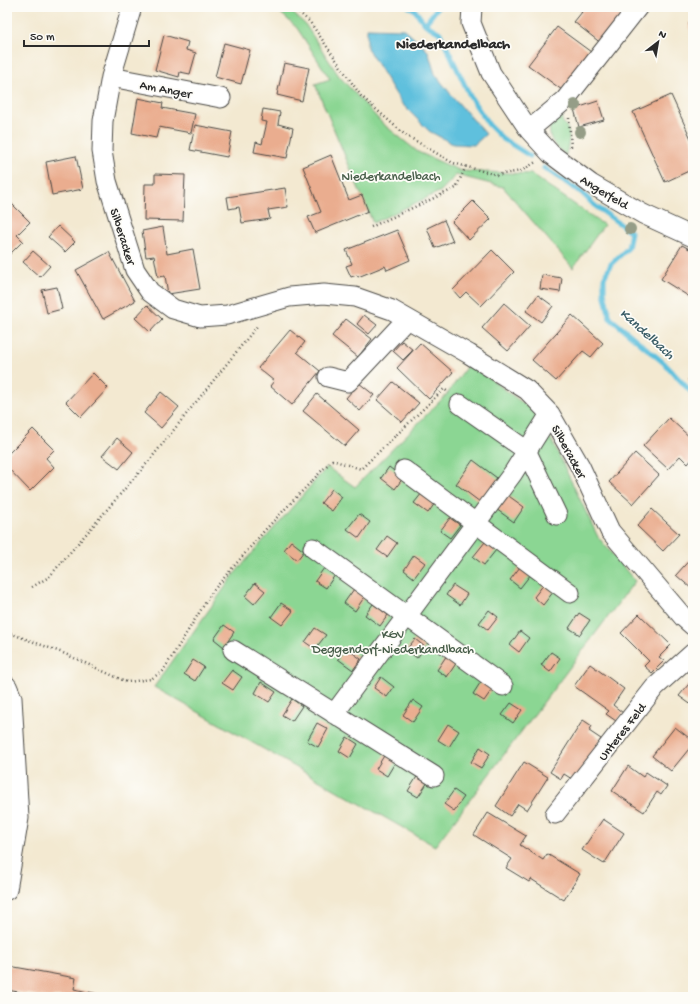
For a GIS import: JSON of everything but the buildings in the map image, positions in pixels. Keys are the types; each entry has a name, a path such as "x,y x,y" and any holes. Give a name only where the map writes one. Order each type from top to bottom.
{"street":[{"name":"Silberacker","path":"132,7 111,78 103,121 102,151 107,181 135,270 150,292 173,309 200,317 227,315 289,297 324,294 355,297 392,310 470,354 527,390 550,414 580,466 610,531 684,618 693,626"},
{"name":"Angerfeld","path":"472,7 471,23 491,73 529,130 551,154 591,184 630,206 693,237"},
{"path":"529,130 562,103 638,7"},
{"name":"Am Anger","path":"111,78 221,98"},
{"path":"328,377 348,382 407,318"},
{"path":"460,404 526,450 557,515"},
{"path":"334,714 513,472 550,414"},
{"path":"404,470 570,593"},
{"path":"313,548 503,686"},
{"path":"233,650 434,776"},
{"name":"Unteres Feld","path":"555,814 655,687 693,653"},
{"path":"7,686 12,698 18,818 7,890"}],"path":[{"path":"293,7 310,22 361,96 404,134 452,163 496,175 521,171 551,154"},
{"path":"562,103 566,109 570,128 571,141 569,168"},
{"path":"371,227 456,188 466,166"},
{"path":"32,587 49,578 206,392 262,320 264,304"},
{"path":"7,632 63,653 127,682 151,679 163,671 212,592 265,530 332,460 361,469 444,389 460,404"}],"green space":[{"name":"Niederkandelbach","path":"274,7 286,7 305,24 339,76 382,123 418,152 461,171 531,174 604,225 573,268 503,187 456,175 441,191 373,223 315,84 330,79 297,28"},
{"path":"564,110 562,120 568,130 569,136 566,155 552,142 550,134 550,122"},
{"name":"KGV Deggendorf-Niederkandlbach","path":"469,363 540,416 598,537 635,581 435,846 154,687 236,572 327,467 355,487 448,393"}],"water":[{"path":"367,28 404,29 428,51 435,74 486,134 474,145 453,144 429,131 402,104 367,48"}],"waterway":[{"name":"Kandelbach","path":"409,7 414,9 425,24 440,33 471,98 489,125 503,139 530,156"},
{"path":"425,24 438,7"},
{"name":"Kandelbach","path":"544,168 582,193 594,205 631,232 628,248 611,264 604,278 604,292 610,318 664,363 693,394"}],"district":[{"name":"Niederkandelbach","path":"453,43"}]}
